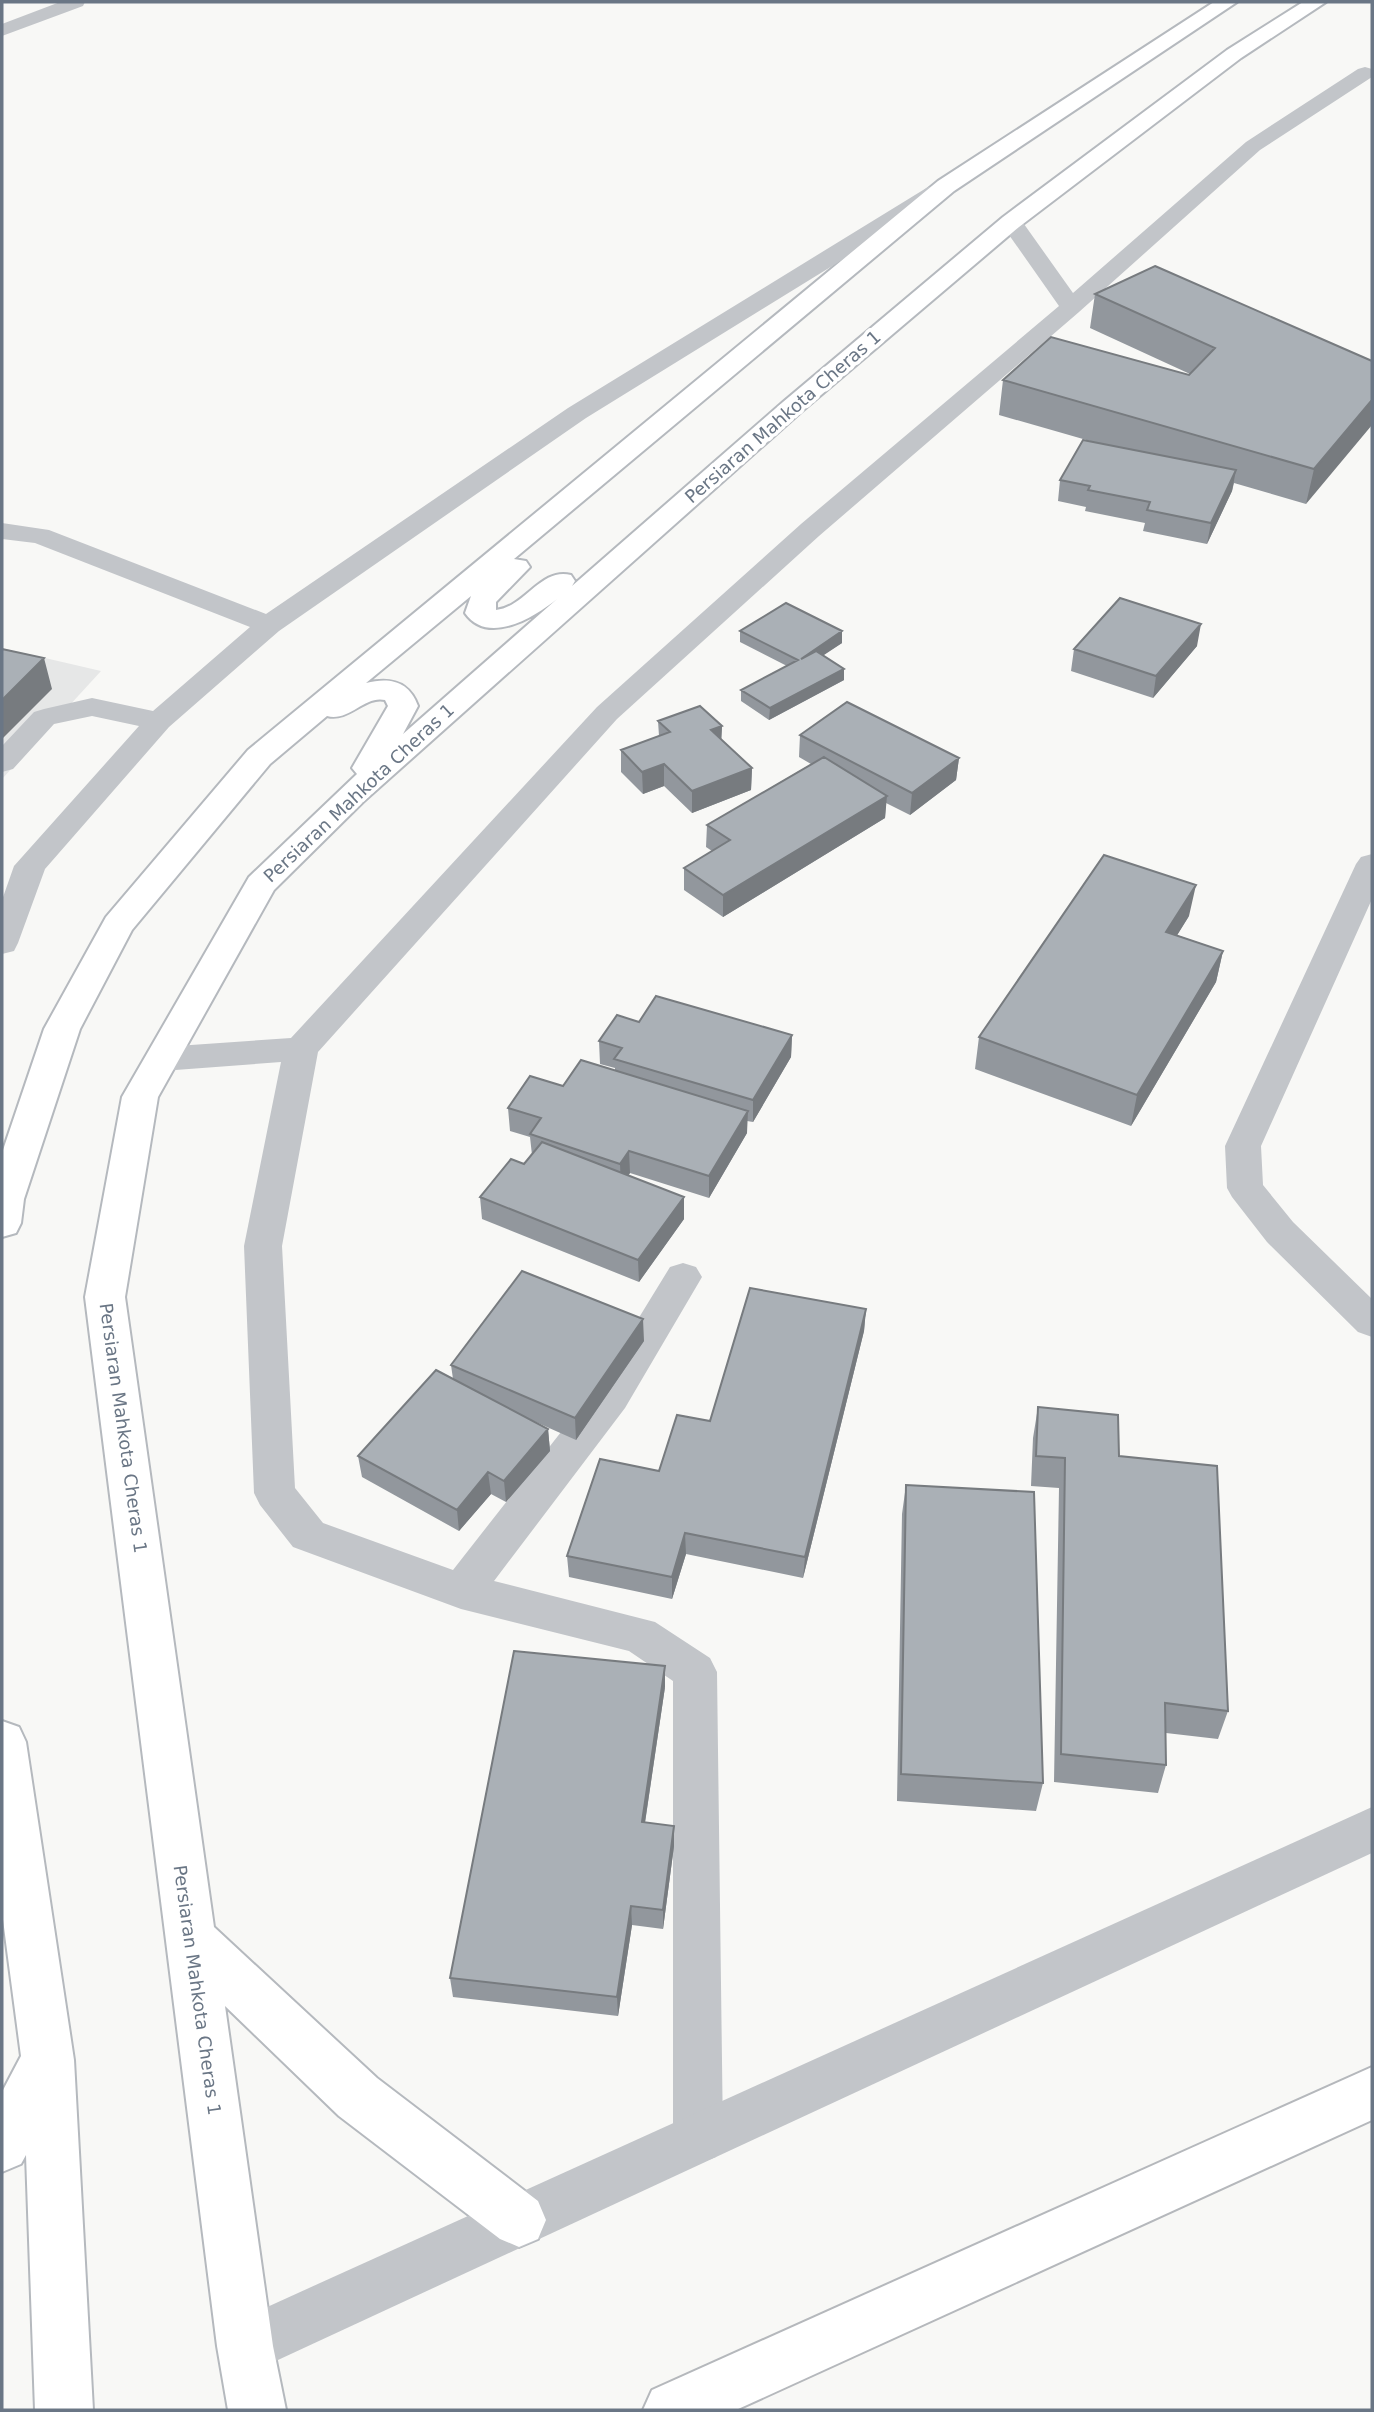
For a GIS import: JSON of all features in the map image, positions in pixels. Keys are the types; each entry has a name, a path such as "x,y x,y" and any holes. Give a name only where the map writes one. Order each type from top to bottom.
{"main road":[{"path":"2,1223 5,1199 62,1029 118,925 259,757 946,186 1227,2"},
{"name":"Persiaran Mahkota Cheras 1","path":"257,2410 245,2346 189,1937 105,1297 140,1097 261,884 352,795 792,407 1011,222 1234,54 1316,2"},
{"path":"694,393 482,600 480,613 487,620 500,620 528,607 685,484 792,407"},
{"path":"259,757 360,694 375,690 394,691 402,698 403,706 352,795"},
{"path":"2,1742 48,2060 64,2410"},
{"path":"189,1937 358,2097 519,2220"},
{"path":"2,2146 48,2060"},
{"path":"672,2410 1372,2093"}],"street":[{"path":"245,2346 1372,1829"}],"lane":[{"path":"2,30 76,2"},
{"path":"698,2139 695,1672 640,1634 461,1591 308,1535 275,1493 263,1246 301,1049 607,713 810,530 1071,307 1253,146 1365,73"},
{"path":"2,943 30,866 159,721 269,625 577,413 946,186"},
{"path":"1011,222 1071,307"},
{"path":"2,531 40,536 269,625"},
{"path":"2,763 44,718 92,707 159,721"},
{"path":"1372,864 1243,1146 1245,1188 1280,1232 1372,1322"},
{"path":"162,1059 301,1049"},
{"path":"461,1591 611,1397 683,1277"}],"shaded area":[{"path":"2,648 101,671 2,779"}],"building":[{"path":"1155,266 1372,361 1372,400 1314,469 1003,380 1051,337 1189,375 1215,348 1095,294"},
{"path":"1083,440 1236,470 1211,523 1147,510 1150,502 1088,490 1090,486 1060,480"},
{"path":"1120,598 1201,624 1156,676 1074,649"},
{"path":"786,603 842,631 801,659 816,651 844,669 770,708 741,690 798,660 740,631"},
{"path":"2,649 44,658 2,700"},
{"path":"847,702 959,758 912,793 800,735"},
{"path":"700,706 722,726 711,730 752,768 692,791 664,764 642,772 621,750 670,732 658,721"},
{"path":"824,757 887,796 723,895 684,868 730,840 707,825"},
{"path":"1104,855 1196,885 1166,932 1223,951 1137,1095 979,1037"},
{"path":"656,996 792,1035 753,1100 614,1059 622,1048 599,1041 617,1015 639,1022"},
{"path":"581,1060 748,1111 709,1176 629,1151 620,1164 530,1134 541,1118 508,1108 530,1076 563,1086"},
{"path":"542,1142 684,1197 638,1260 480,1197 511,1159 524,1164"},
{"path":"522,1271 643,1319 575,1418 451,1365"},
{"path":"750,1288 866,1309 805,1557 685,1533 672,1577 567,1556 600,1459 659,1471 677,1415 710,1421"},
{"path":"436,1370 548,1429 504,1481 488,1472 457,1510 358,1456"},
{"path":"1038,1407 1118,1415 1119,1456 1217,1466 1228,1711 1165,1703 1166,1765 1061,1754 1065,1458 1036,1456"},
{"path":"906,1485 1034,1492 1043,1783 901,1774"},
{"path":"514,1651 665,1666 642,1822 674,1826 663,1910 631,1906 617,1997 450,1978"}]}
